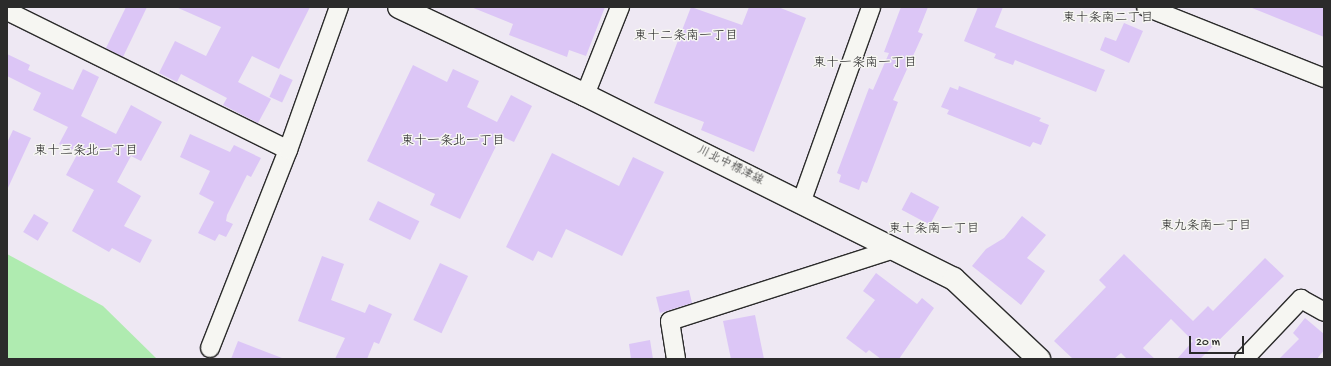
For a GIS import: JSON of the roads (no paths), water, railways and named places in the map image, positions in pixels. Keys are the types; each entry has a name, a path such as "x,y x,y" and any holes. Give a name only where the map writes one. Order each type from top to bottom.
{"main road":[{"name":"川北中標津線","path":"399,7 585,95 801,203 897,248 954,279 1039,359"}],"street":[{"path":"210,348 288,150 339,7"},
{"path":"585,95 620,7"},
{"path":"801,203 871,7"},
{"path":"1146,7 1167,11 1324,78"},
{"path":"7,11 288,150"},
{"path":"676,359 670,321 897,248"},
{"path":"1244,359 1301,299 1324,312"}],"district":[{"name":"東十条南二丁目","path":"1108,19"},
{"name":"東十二条南一丁目","path":"686,37"},
{"name":"東十一条南一丁目","path":"865,64"},
{"name":"東十一条北一丁目","path":"453,142"},
{"name":"東十三条北一丁目","path":"86,152"},
{"name":"東九条南一丁目","path":"1206,227"},
{"name":"東十条南一丁目","path":"934,230"}]}
